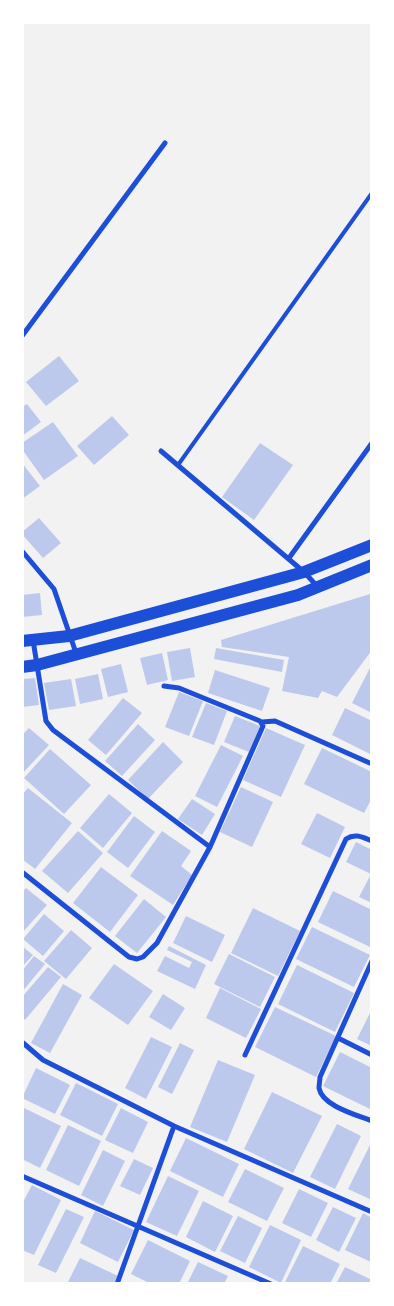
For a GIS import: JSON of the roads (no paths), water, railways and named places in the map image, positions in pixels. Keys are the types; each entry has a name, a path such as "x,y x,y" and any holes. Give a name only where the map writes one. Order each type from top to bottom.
{"main road":[{"path":"28,640 68,636 304,572 372,545"},
{"path":"22,667 37,665 298,594 372,565"}],"street":[{"path":"22,336 165,143"},
{"path":"289,558 372,443"},
{"path":"161,451 289,558 318,587"},
{"path":"22,551 54,589 68,636 76,654"},
{"path":"28,640 37,665 46,720 53,730 210,847"},
{"path":"164,686 179,688 262,722 275,721 372,764"},
{"path":"22,872 130,957 137,959 150,952 157,943 210,847 262,728 262,722"},
{"path":"245,1055 346,839 351,836 358,836 372,841"},
{"path":"372,961 320,1076 319,1089 323,1097 332,1104 372,1121"},
{"path":"338,1038 372,1055"},
{"path":"22,1042 43,1060 174,1126 372,1212"},
{"path":"117,1284 174,1126"},
{"path":"22,1176 271,1284"}],"lane":[{"path":"178,465 372,193"}]}
